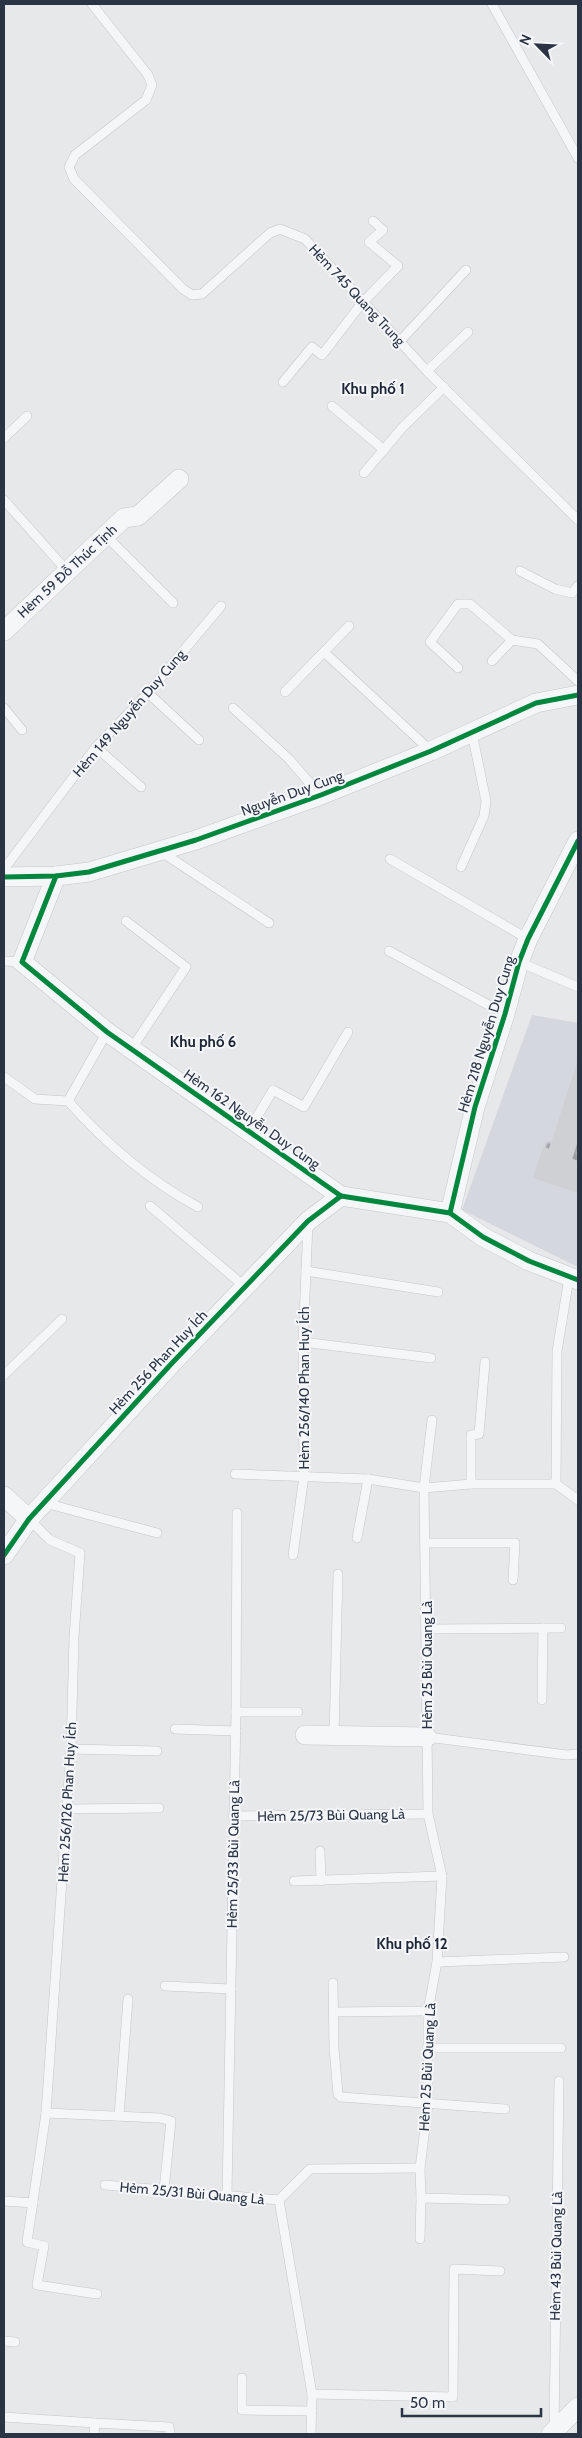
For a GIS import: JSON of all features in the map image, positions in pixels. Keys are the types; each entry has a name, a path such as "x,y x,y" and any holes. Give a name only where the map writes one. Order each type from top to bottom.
{"street":[{"name":"Hẻm 59 Đỗ Thúc Tịnh","path":"4,631 124,518 138,516 179,479"},
{"name":"Nguyễn Duy Cung","path":"4,877 56,876 89,872 196,840 321,795 431,751 536,704 578,696"},
{"name":"Hẻm 218 Nguyễn Duy Cung","path":"450,1213 476,1107 519,962 528,939 577,848"},
{"name":"Hẻm 162 Nguyễn Duy Cung","path":"56,876 13,962 107,1032 341,1196 450,1213 498,1245 529,1261 574,1279"},
{"name":"Hẻm 256 Phan Huy Ích","path":"4,1555 29,1520 44,1503 244,1286 308,1221 341,1196"},
{"path":"4,1496 29,1520"},
{"path":"305,1735 427,1737"},
{"path":"552,2433 578,2407"}],"lane":[{"name":"Hẻm 745 Quang Trung","path":"92,4 148,75 152,85 146,100 75,155 69,167 74,179 192,295 202,294 270,233 280,229 305,239 362,303 427,371 578,520"},
{"path":"492,4 578,158"},
{"path":"283,382 312,347 322,355 362,303 398,266 369,242 382,230 373,221"},
{"path":"400,342 466,270"},
{"path":"427,371 468,332"},
{"path":"364,472 402,428 444,387"},
{"path":"332,406 384,450"},
{"path":"4,438 27,416"},
{"path":"4,500 68,571"},
{"path":"106,536 173,603"},
{"path":"520,571 555,589 572,593 578,586"},
{"path":"458,668 430,642 458,604 470,604 512,640 538,644 578,682"},
{"name":"Hẻm 149 Nguyễn Duy Cung","path":"4,869 96,746 148,693 221,606"},
{"path":"285,692 349,626"},
{"path":"492,661 512,640"},
{"path":"324,652 431,751"},
{"path":"148,693 199,740"},
{"path":"4,708 22,730"},
{"path":"233,708 289,759 321,795"},
{"path":"462,867 484,816 486,802 472,733"},
{"path":"96,746 141,787"},
{"path":"160,851 268,923"},
{"path":"390,859 528,939"},
{"path":"126,921 186,967 132,1048"},
{"path":"389,951 505,1014"},
{"path":"519,962 578,987"},
{"path":"68,1101 107,1032"},
{"path":"248,1132 273,1090 304,1107 348,1032"},
{"path":"4,1077 35,1099 68,1101 96,1132 154,1182 198,1207"},
{"path":"150,1206 244,1286"},
{"name":"Hẻm 256/140 Phan Huy Ích","path":"293,1555 304,1476 303,1342 308,1221"},
{"path":"306,1271 438,1292"},
{"path":"556,1484 558,1352 574,1279"},
{"path":"4,1376 62,1319"},
{"path":"303,1342 431,1358"},
{"path":"471,1484 471,1435 479,1434 485,1362"},
{"name":"Hẻm 25 Bùi Quang Là","path":"420,2239 420,2168 428,2104 426,2048 428,2011 437,1962 442,1876 428,1814 424,1488 432,1420"},
{"path":"235,1474 368,1478 424,1488 471,1484 556,1484 578,1502"},
{"path":"357,1538 368,1478"},
{"path":"44,1503 157,1533"},
{"name":"Hẻm 25/33 Bùi Quang Là","path":"227,2195 236,1731 237,1513"},
{"name":"Hẻm 256/126 Phan Huy Ích","path":"29,1520 50,1540 80,1553 74,1637 71,1749 46,2113 27,2242 44,2246 36,2285 97,2294"},
{"path":"426,1543 515,1543 513,1580"},
{"path":"334,1736 338,1574"},
{"path":"542,1700 543,1628"},
{"path":"427,1629 561,1628"},
{"path":"236,1712 298,1712"},
{"path":"176,1729 236,1731"},
{"path":"427,1737 567,1755 578,1754"},
{"path":"71,1749 157,1751"},
{"path":"67,1809 159,1808"},
{"name":"Hẻm 25/73 Bùi Quang Là","path":"233,1816 428,1814"},
{"path":"320,1851 321,1881"},
{"path":"294,1881 442,1876"},
{"path":"437,1962 564,1957"},
{"path":"333,1983 334,2048 338,2094 341,2097 505,2109"},
{"path":"165,1986 231,1989"},
{"path":"119,2116 128,1999"},
{"path":"334,2012 428,2011"},
{"path":"426,2048 561,2048"},
{"name":"Hẻm 43 Bùi Quang Là","path":"552,2433 559,2081"},
{"path":"46,2113 171,2120 164,2190"},
{"path":"312,2434 312,2394 279,2200 310,2169 420,2168"},
{"name":"Hẻm 25/31 Bùi Quang Là","path":"105,2185 279,2200"},
{"path":"421,2198 505,2200"},
{"path":"4,2202 33,2203"},
{"path":"312,2394 453,2397 454,2269 500,2271"},
{"path":"4,2341 15,2342"},
{"path":"242,2378 242,2410 312,2411"},
{"path":"4,2417 170,2427 170,2434"},
{"path":"94,2434 95,2423"}],"shaded area":[{"path":"532,1015 578,1023 578,1267 462,1210"}],"building":[{"path":"578,1060 578,1140 572,1159 578,1161 578,1193 533,1178 543,1147 549,1149"}],"cycle path":[{"path":"4,877 56,876 89,872 196,840 321,795 431,751 536,703 578,695"},
{"path":"450,1213 475,1107 505,1014 519,962 528,939 578,841"},
{"path":"56,876 22,962 107,1032 341,1196 450,1213 483,1237 529,1261 578,1280"},
{"path":"4,1555 29,1519 173,1362 308,1221 341,1196"}],"district":[{"name":"Khu phố 1","path":"373,389"},
{"name":"Khu phố 6","path":"203,1042"},
{"name":"Khu phố 12","path":"412,1944"}]}
